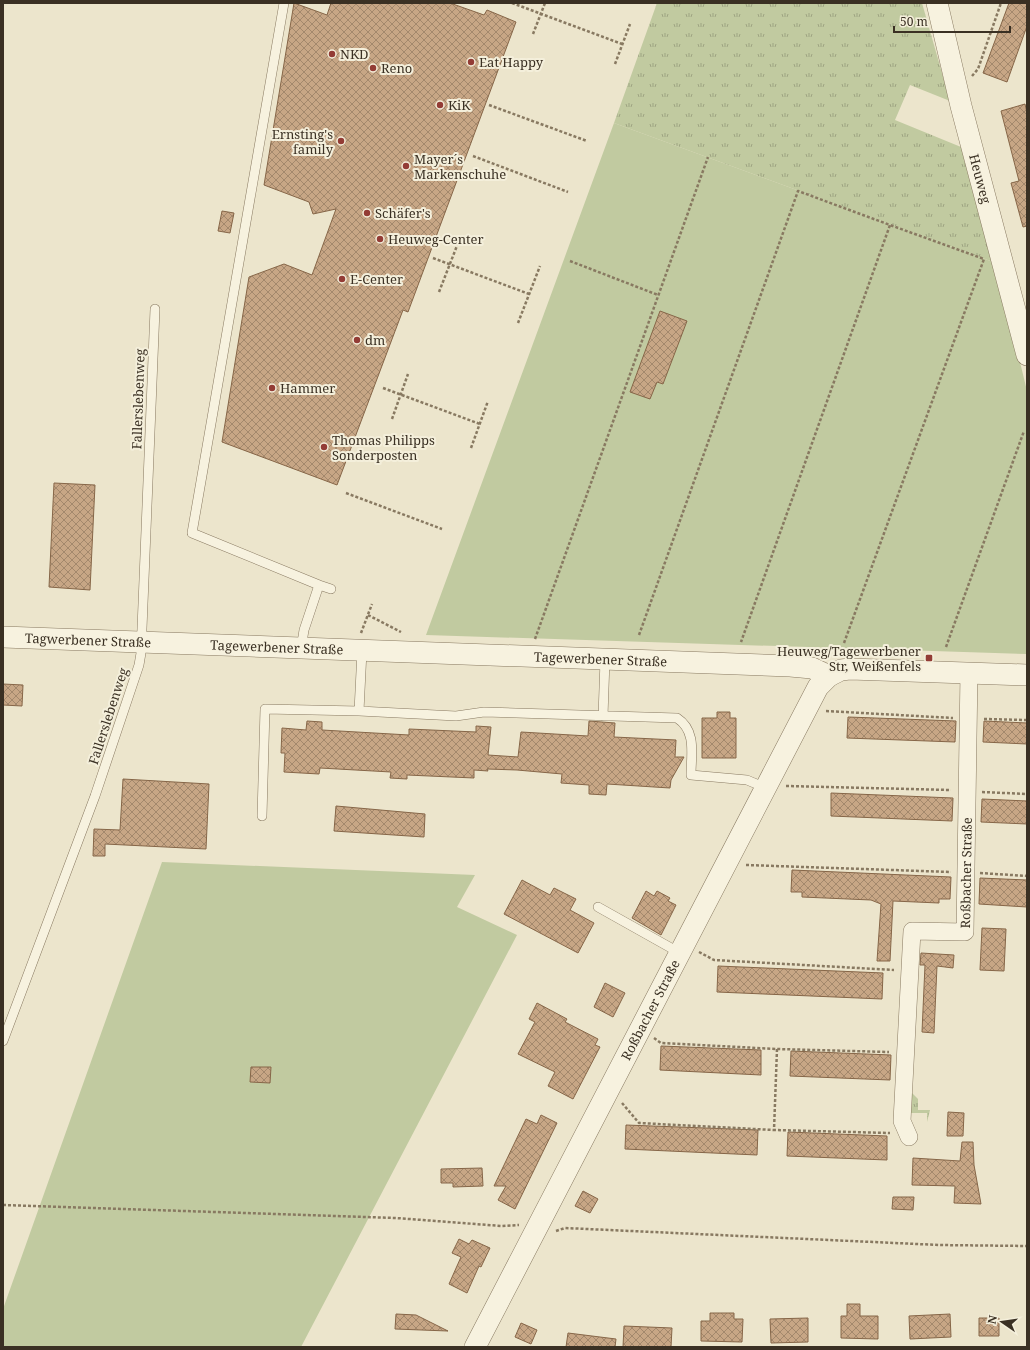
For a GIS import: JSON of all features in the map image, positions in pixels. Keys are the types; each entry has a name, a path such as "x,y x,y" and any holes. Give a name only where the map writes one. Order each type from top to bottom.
{"street":[{"name":"Heuweg","path":"937,3 958,94 1022,317 1027,355"},
{"name":"Tagwerbener Straße","path":"3,637 172,644"},
{"name":"Tagewerbener Straße","path":"172,644 301,649 364,639 533,657 790,666 812,668 830,676"},
{"path":"830,676 841,670 850,669 1027,675"},
{"name":"Roßbacher Straße","path":"909,1135 902,1121 912,931 965,932 969,673"},
{"name":"Roßbacher Straße","path":"475,1347 807,707 818,687 830,676"}],"lane":[{"path":"284,3 192,532 330,589"},
{"name":"Fallerslebenweg","path":"3,1041 95,796 138,667 141,642 155,309"},
{"path":"301,649 304,630 319,585"},
{"path":"359,711 364,639"},
{"path":"603,716 605,660"},
{"path":"262,816 265,709 359,711 456,716 484,712 677,718 684,723 692,738 691,775 747,780 767,786"},
{"path":"598,907 682,948"}],"path":[{"path":"512,3 622,44"},
{"path":"533,34 545,3"},
{"path":"958,94 978,69 1001,3"},
{"path":"615,64 630,24"},
{"path":"489,105 587,141"},
{"path":"473,156 568,192"},
{"path":"533,657 534,640 708,157"},
{"path":"639,635 798,191 984,259 844,643"},
{"path":"741,642 890,225"},
{"path":"439,292 460,238"},
{"path":"433,258 529,294"},
{"path":"570,261 658,295"},
{"path":"518,323 540,266"},
{"path":"392,419 408,374"},
{"path":"384,388 480,424"},
{"path":"471,448 488,401"},
{"path":"946,647 1024,431"},
{"path":"346,493 442,529"},
{"path":"364,623 372,604"},
{"path":"368,615 402,632 395,632"},
{"path":"807,707 818,711 1027,720"},
{"path":"767,786 1027,794"},
{"path":"726,864 1027,876"},
{"path":"682,948 714,960 910,970"},
{"path":"641,1028 661,1043 777,1049 906,1053"},
{"path":"774,1130 777,1049"},
{"path":"610,1089 639,1122 774,1130 909,1135"},
{"path":"3,1205 396,1218 502,1226 530,1224 549,1233 565,1228 939,1245 1027,1246"}],"green space":[{"path":"657,3 922,3 950,101 910,85 895,120 961,147 996,263 614,123"},
{"path":"614,123 996,263 1027,391 1027,654 426,635"},
{"path":"162,862 475,875 457,907 517,935 301,1347 3,1347 3,1309"},
{"path":"910,1091 918,1099 918,1110 930,1110 927,1122 927,1113 911,1113"}],"building":[{"name":"Heuweg-Center","path":"294,3 327,15 331,3 450,3 484,15 487,10 516,22 408,312 403,310 337,485 222,442 249,277 284,264 312,275 336,209 313,214 309,202 264,185"},
{"path":"1009,3 1027,3 1027,26 1007,82 983,73"},
{"path":"1025,104 1027,113 1027,226 1023,227 1011,183 1019,181 1001,111"},
{"path":"222,211 234,213 230,233 218,231"},
{"path":"660,311 687,321 663,384 657,382 650,399 630,392"},
{"path":"54,483 95,485 90,590 49,587"},
{"path":"3,684 23,685 22,706 3,705"},
{"path":"717,712 730,712 730,718 736,718 736,758 702,758 702,718 717,718"},
{"path":"848,717 956,721 955,742 847,738"},
{"path":"307,721 322,722 322,730 409,735 409,729 476,732 476,726 491,727 488,755 518,757 521,732 588,736 589,721 615,723 614,737 676,740 675,757 684,757 671,780 670,788 607,784 606,795 589,794 589,785 561,783 562,774 517,770 474,770 474,778 407,775 407,779 390,778 391,772 320,768 319,774 284,772 285,753 281,753 282,728 306,730"},
{"path":"984,721 1027,723 1027,744 983,742"},
{"path":"123,779 209,784 206,849 105,844 105,856 93,856 94,829 120,830"},
{"path":"831,793 953,798 952,821 831,816"},
{"path":"982,799 1027,801 1027,824 981,822"},
{"path":"336,806 425,814 424,837 334,831"},
{"path":"792,870 951,877 950,899 939,899 939,903 893,901 890,961 877,961 881,904 871,900 802,897 802,892 791,892"},
{"path":"980,878 1027,880 1027,907 979,904"},
{"path":"522,880 550,895 554,888 576,899 570,910 594,923 578,953 504,914"},
{"path":"646,891 654,896 657,891 670,898 668,901 676,905 661,935 632,918"},
{"path":"982,928 1006,929 1004,971 980,970"},
{"path":"921,953 954,955 953,968 937,966 934,1033 922,1032 925,965 920,965"},
{"path":"718,966 883,973 882,999 717,992"},
{"path":"605,983 625,993 613,1017 594,1007"},
{"path":"537,1003 567,1019 565,1022 598,1039 595,1045 600,1047 573,1099 548,1086 555,1072 518,1054 535,1022 529,1019"},
{"path":"661,1046 761,1050 761,1075 660,1070"},
{"path":"791,1051 891,1055 890,1080 790,1076"},
{"path":"251,1067 271,1067 270,1083 250,1082"},
{"path":"948,1112 964,1113 963,1136 947,1136"},
{"path":"541,1115 557,1123 515,1209 498,1200 506,1186 494,1186 526,1119 537,1124"},
{"path":"626,1125 758,1130 757,1155 625,1149"},
{"path":"788,1132 887,1136 887,1160 787,1156"},
{"path":"962,1142 973,1142 974,1165 981,1204 954,1203 955,1186 912,1185 913,1158 960,1161"},
{"path":"482,1168 483,1186 453,1187 453,1183 441,1183 441,1169"},
{"path":"583,1191 598,1199 590,1213 575,1206"},
{"path":"893,1197 914,1197 913,1210 892,1209"},
{"path":"459,1239 469,1244 472,1240 490,1248 481,1267 479,1266 467,1293 449,1284 461,1257 452,1253"},
{"path":"847,1304 860,1304 860,1316 878,1316 878,1339 841,1338 841,1316 847,1316"},
{"path":"710,1313 734,1313 734,1319 743,1319 742,1342 701,1341 701,1321 710,1321"},
{"path":"396,1314 416,1315 448,1331 395,1329"},
{"path":"950,1314 951,1337 910,1339 909,1316"},
{"path":"808,1318 808,1342 771,1343 770,1319"},
{"path":"979,1318 999,1318 999,1336 979,1336"},
{"path":"521,1323 537,1330 531,1344 515,1337"},
{"path":"624,1326 672,1328 671,1347 623,1347"},
{"path":"568,1333 616,1339 615,1347 566,1347"}],"place":[{"name":"NKD","path":"332,54"},
{"name":"Eat Happy","path":"471,62"},
{"name":"Reno","path":"373,68"},
{"name":"KiK","path":"440,105"},
{"name":"Ernsting's family","path":"341,141"},
{"name":"Mayer´s Markenschuhe","path":"406,166"},
{"name":"Schäfer's","path":"367,213"},
{"name":"Heuweg-Center","path":"380,239"},
{"name":"E-Center","path":"342,279"},
{"name":"dm","path":"357,340"},
{"name":"Hammer","path":"272,388"},
{"name":"Thomas Philipps Sonderposten","path":"324,447"},
{"name":"Heuweg/Tagewerbener Str, Weißenfels","path":"929,658"}]}
